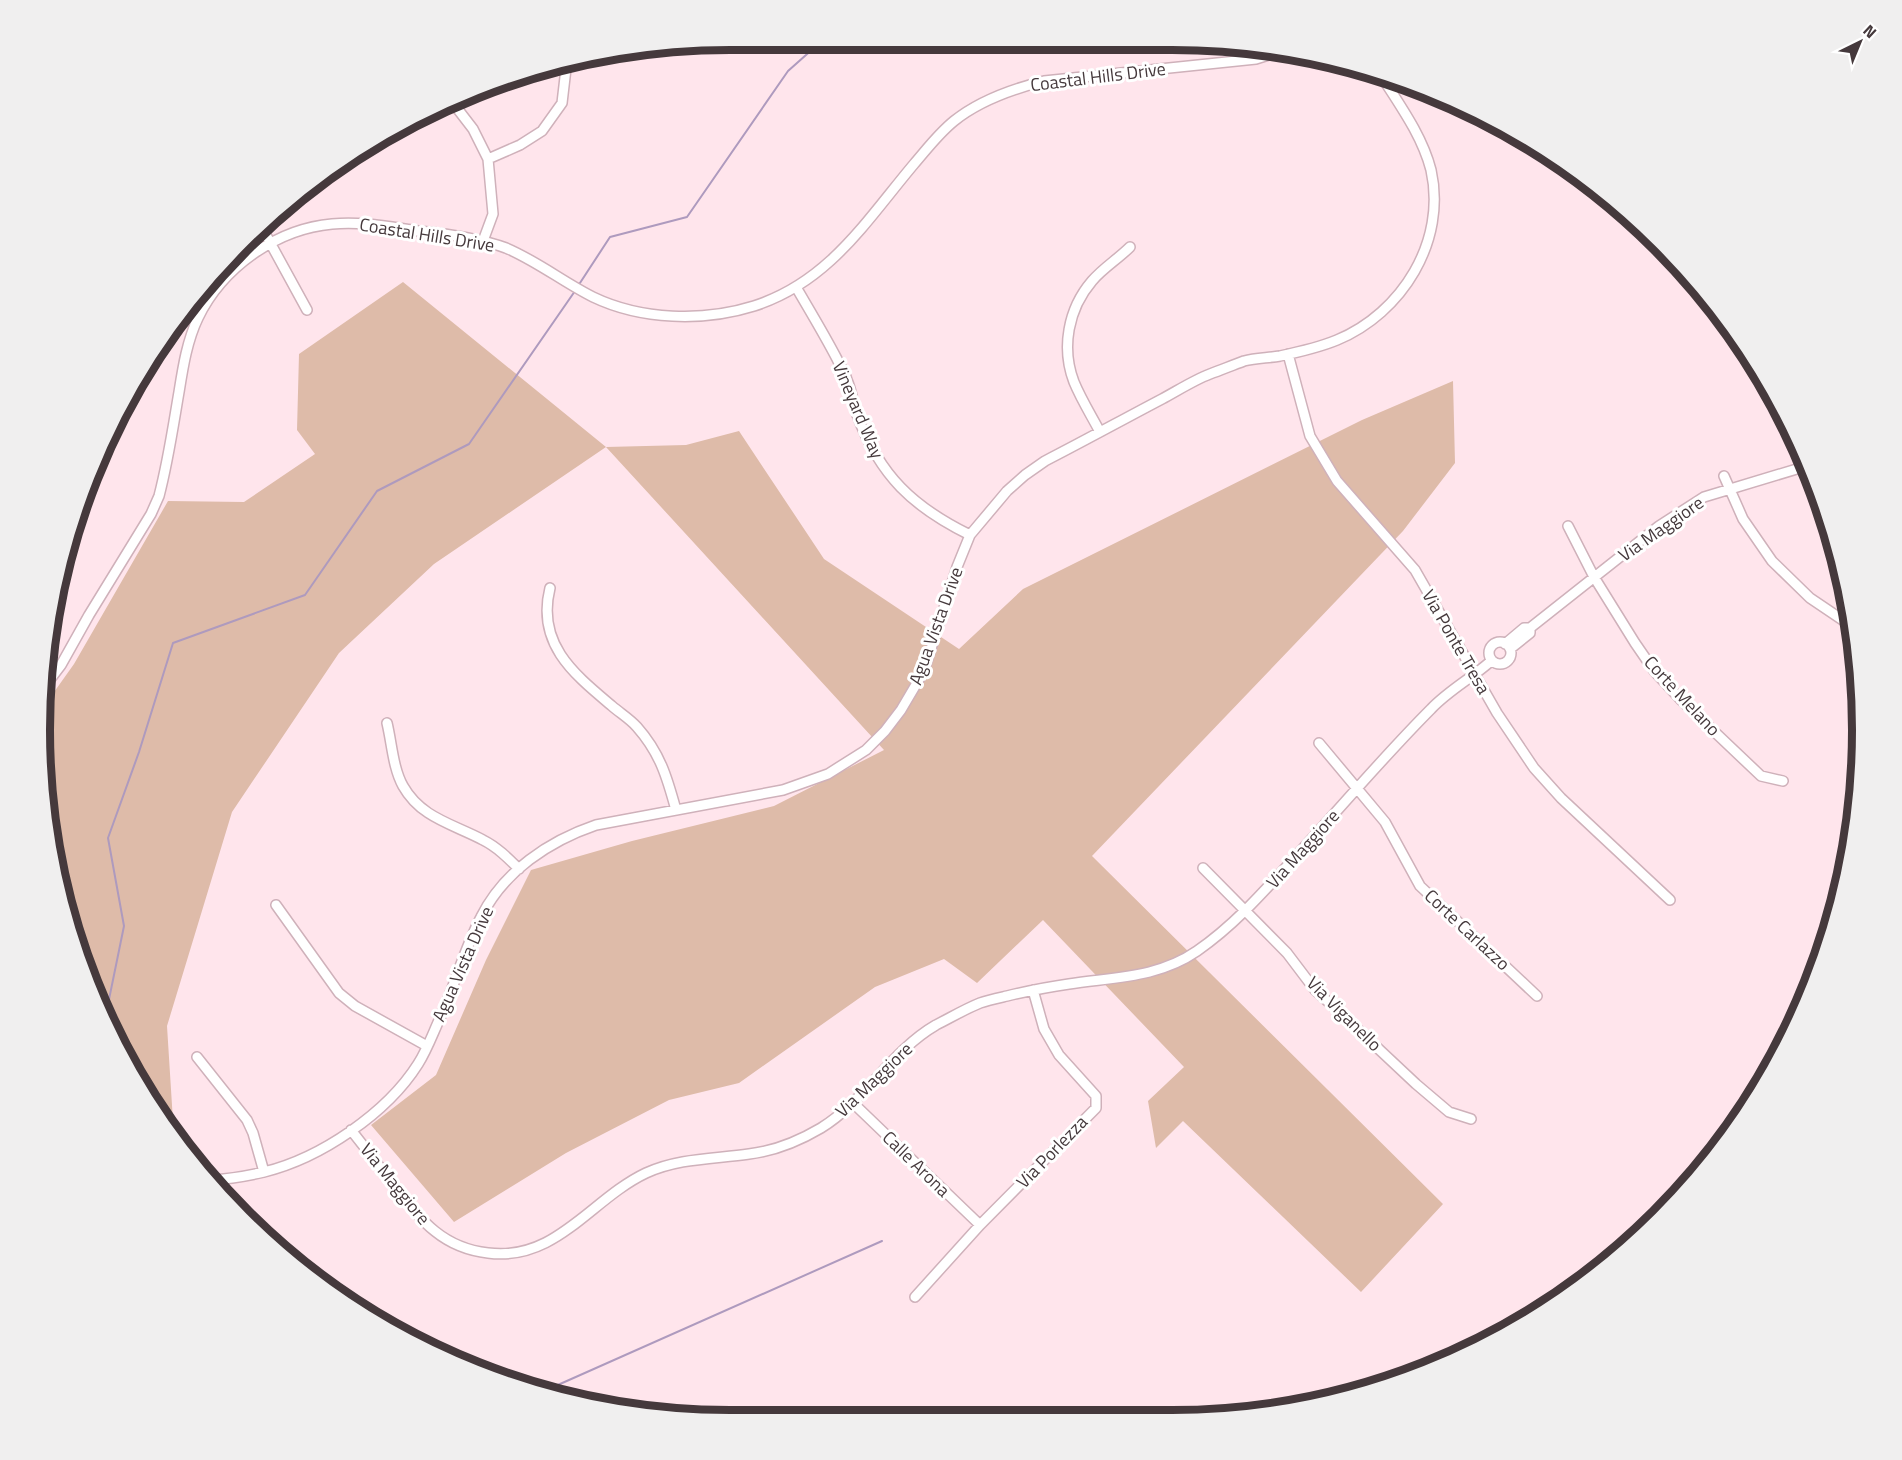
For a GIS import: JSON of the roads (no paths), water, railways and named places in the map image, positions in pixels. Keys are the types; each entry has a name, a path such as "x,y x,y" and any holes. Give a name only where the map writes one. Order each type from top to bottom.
{"street":[{"name":"Coastal Hills Drive","path":"52,677 151,514 159,496 184,364 200,315 217,289 233,271 271,243 301,231 330,224 360,223 434,232 483,241 505,248 593,297 612,305 646,313 681,316 722,313 754,306 796,287 821,270 849,244 924,150 943,130 987,100 1017,88 1044,81 1264,56"},
{"path":"488,159 520,145 542,131 562,103 566,70"},
{"name":"Agua Vista Drive","path":"218,1179 264,1172 301,1159 327,1146 367,1119 394,1093 419,1063 481,917 500,889 519,869 542,851 581,830 610,822 783,790 813,780 850,761 878,738 902,710 924,671 957,567 970,535 999,500 1025,475 1045,461 1205,376 1245,361 1288,354 1336,340 1372,321 1392,302 1414,273 1427,243 1434,203 1430,170 1423,148 1387,85"},
{"path":"456,107 473,129 488,159 493,214 483,241"},
{"path":"265,233 307,310"},
{"path":"1100,432 1072,375 1067,345 1070,325 1076,306 1091,282 1130,248"},
{"name":"Vineyard Way","path":"796,287 847,380 857,414 872,448 886,471 923,507 948,524 970,535"},
{"name":"Via Ponte Tresa","path":"1288,354 1310,436 1337,481 1415,570 1508,732 1552,789 1670,900"},
{"name":"Via Maggiore","path":"1508,646 1530,633 1530,628 1594,576 1668,520 1704,497 1800,468"},
{"path":"1724,476 1743,519 1767,554 1810,598 1843,620"},
{"name":"Corte Melano","path":"1568,526 1594,576 1659,677 1761,776 1783,781"},
{"path":"550,588 546,616 556,650 572,671 645,736 662,764 676,810"},
{"path":"1495,643 1508,646 1510,656 1504,664 1491,661 1488,654 1495,643"},
{"name":"Via Maggiore","path":"351,1130 418,1217 432,1230 466,1249 506,1254 526,1251 552,1240 624,1185 649,1171 683,1161 752,1154 775,1149 801,1139 822,1127 852,1102 904,1048 934,1027 982,1002 1072,983 1132,977 1166,968 1198,950 1247,911 1432,708 1491,661"},
{"path":"387,723 398,773 403,786 416,804 439,821 493,845 519,869"},
{"name":"Corte Carlazzo","path":"1319,743 1385,822 1420,886 1537,996"},
{"name":"Via Viganello","path":"1203,868 1287,953 1315,990 1349,1022 1449,1112 1471,1119"},
{"path":"276,905 339,993 356,1006 427,1046"},
{"name":"Via Porlezza","path":"915,1297 980,1225 1096,1108 1096,1096 1059,1055 1044,1029 1033,990"},
{"path":"197,1057 247,1120 264,1172"},
{"name":"Calle Arona","path":"852,1102 980,1225"}],"waterway":[{"path":"578,286 610,237 687,217 788,71 812,50"},
{"path":"108,1005 124,926 108,838 139,752 173,643 305,595 377,491 469,444 575,291"},
{"path":"554,1387 882,1241"}]}
